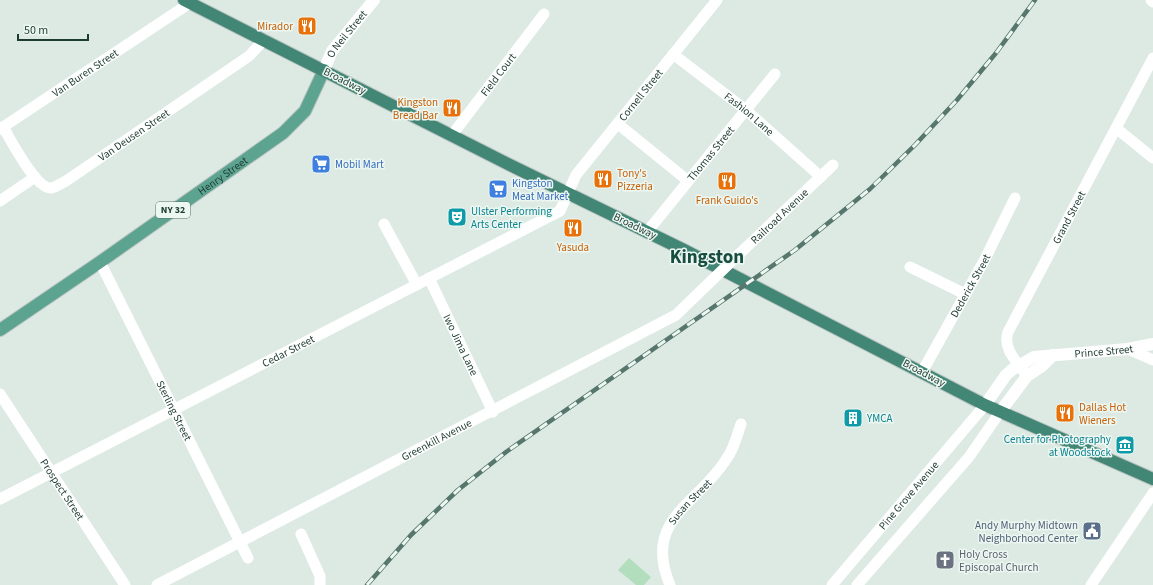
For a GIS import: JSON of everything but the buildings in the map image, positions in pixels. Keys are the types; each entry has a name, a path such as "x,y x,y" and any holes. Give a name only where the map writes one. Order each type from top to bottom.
{"highway":[{"name":"Broadway","path":"187,2 647,232 985,405 1153,480"}],"main road":[{"name":"Henry Street","path":"0,330 100,262 283,133 305,111 324,70"}],"street":[{"name":"O Neil Street","path":"324,70 332,51 374,0"},
{"name":"Cornell Street","path":"568,193 576,175 717,0"},
{"name":"Van Buren Street","path":"1,128 187,2"},
{"name":"Field Court","path":"452,135 544,14"},
{"name":"Van Deusen Street","path":"35,177 44,187 52,188 66,181 249,56 264,40"},
{"name":"Fashion Lane","path":"673,54 746,110 821,177"},
{"name":"Grand Street","path":"1027,376 1006,346 1008,332 1083,194 1153,58"},
{"name":"Thomas Street","path":"647,232 775,74"},
{"path":"618,124 688,180"},
{"path":"0,201 35,177 1,128"},
{"path":"1116,128 1153,158"},
{"name":"Railroad Avenue","path":"708,284 834,165"},
{"name":"Cedar Street","path":"0,499 560,211 568,193"},
{"name":"Dederick Street","path":"922,372 984,261 1014,198"},
{"path":"384,224 417,285"},
{"name":"Sterling Street","path":"100,262 173,411 248,558"},
{"path":"910,267 965,294"},
{"name":"Iwo Jima Lane","path":"429,278 492,412"},
{"name":"Greenkill Avenue","path":"157,585 676,315 708,284"},
{"name":"Prince Street","path":"985,405 1006,375 1034,357 1128,348 1153,344"},
{"path":"1128,348 1153,360"},
{"path":"1000,412 1027,376 1053,355"},
{"name":"Prospect Street","path":"0,394 125,585"},
{"name":"Pine Grove Avenue","path":"832,585 985,405"},
{"name":"Pine Grove Avenue","path":"857,585 969,457 1000,412"},
{"name":"Susan Street","path":"670,585 664,570 662,553 666,534 674,518 728,458 741,424"},
{"path":"927,475 942,488"},
{"path":"1091,585 1153,493"},
{"path":"893,514 908,526"},
{"path":"301,534 320,576 320,585"}],"green space":[{"path":"629,558 651,577 644,585 636,585 618,570"}],"railway":[{"path":"367,585 411,535 458,490 506,452 795,250 870,189 915,145 957,100 996,53 1035,0"}],"place":[{"name":"Mirador","path":"307,26"},
{"name":"Kingston Bread Bar","path":"452,108"},
{"name":"Mobil Mart","path":"321,164"},
{"name":"Tony's Pizzeria","path":"603,179"},
{"name":"Frank Guido's","path":"727,181"},
{"name":"Kingston Meat Market","path":"498,189"},
{"name":"Ulster Performing Arts Center","path":"457,217"},
{"name":"Yasuda","path":"573,228"},
{"name":"Dallas Hot Wieners","path":"1065,413"},
{"name":"YMCA","path":"853,418"},
{"name":"Center for Photography at Woodstock","path":"1125,445"},
{"name":"Andy Murphy Midtown Neighborhood Center","path":"1092,531"},
{"name":"Holy Cross Episcopal Church","path":"945,560"}],"district":[{"name":"Kingston","path":"707,257"}]}
